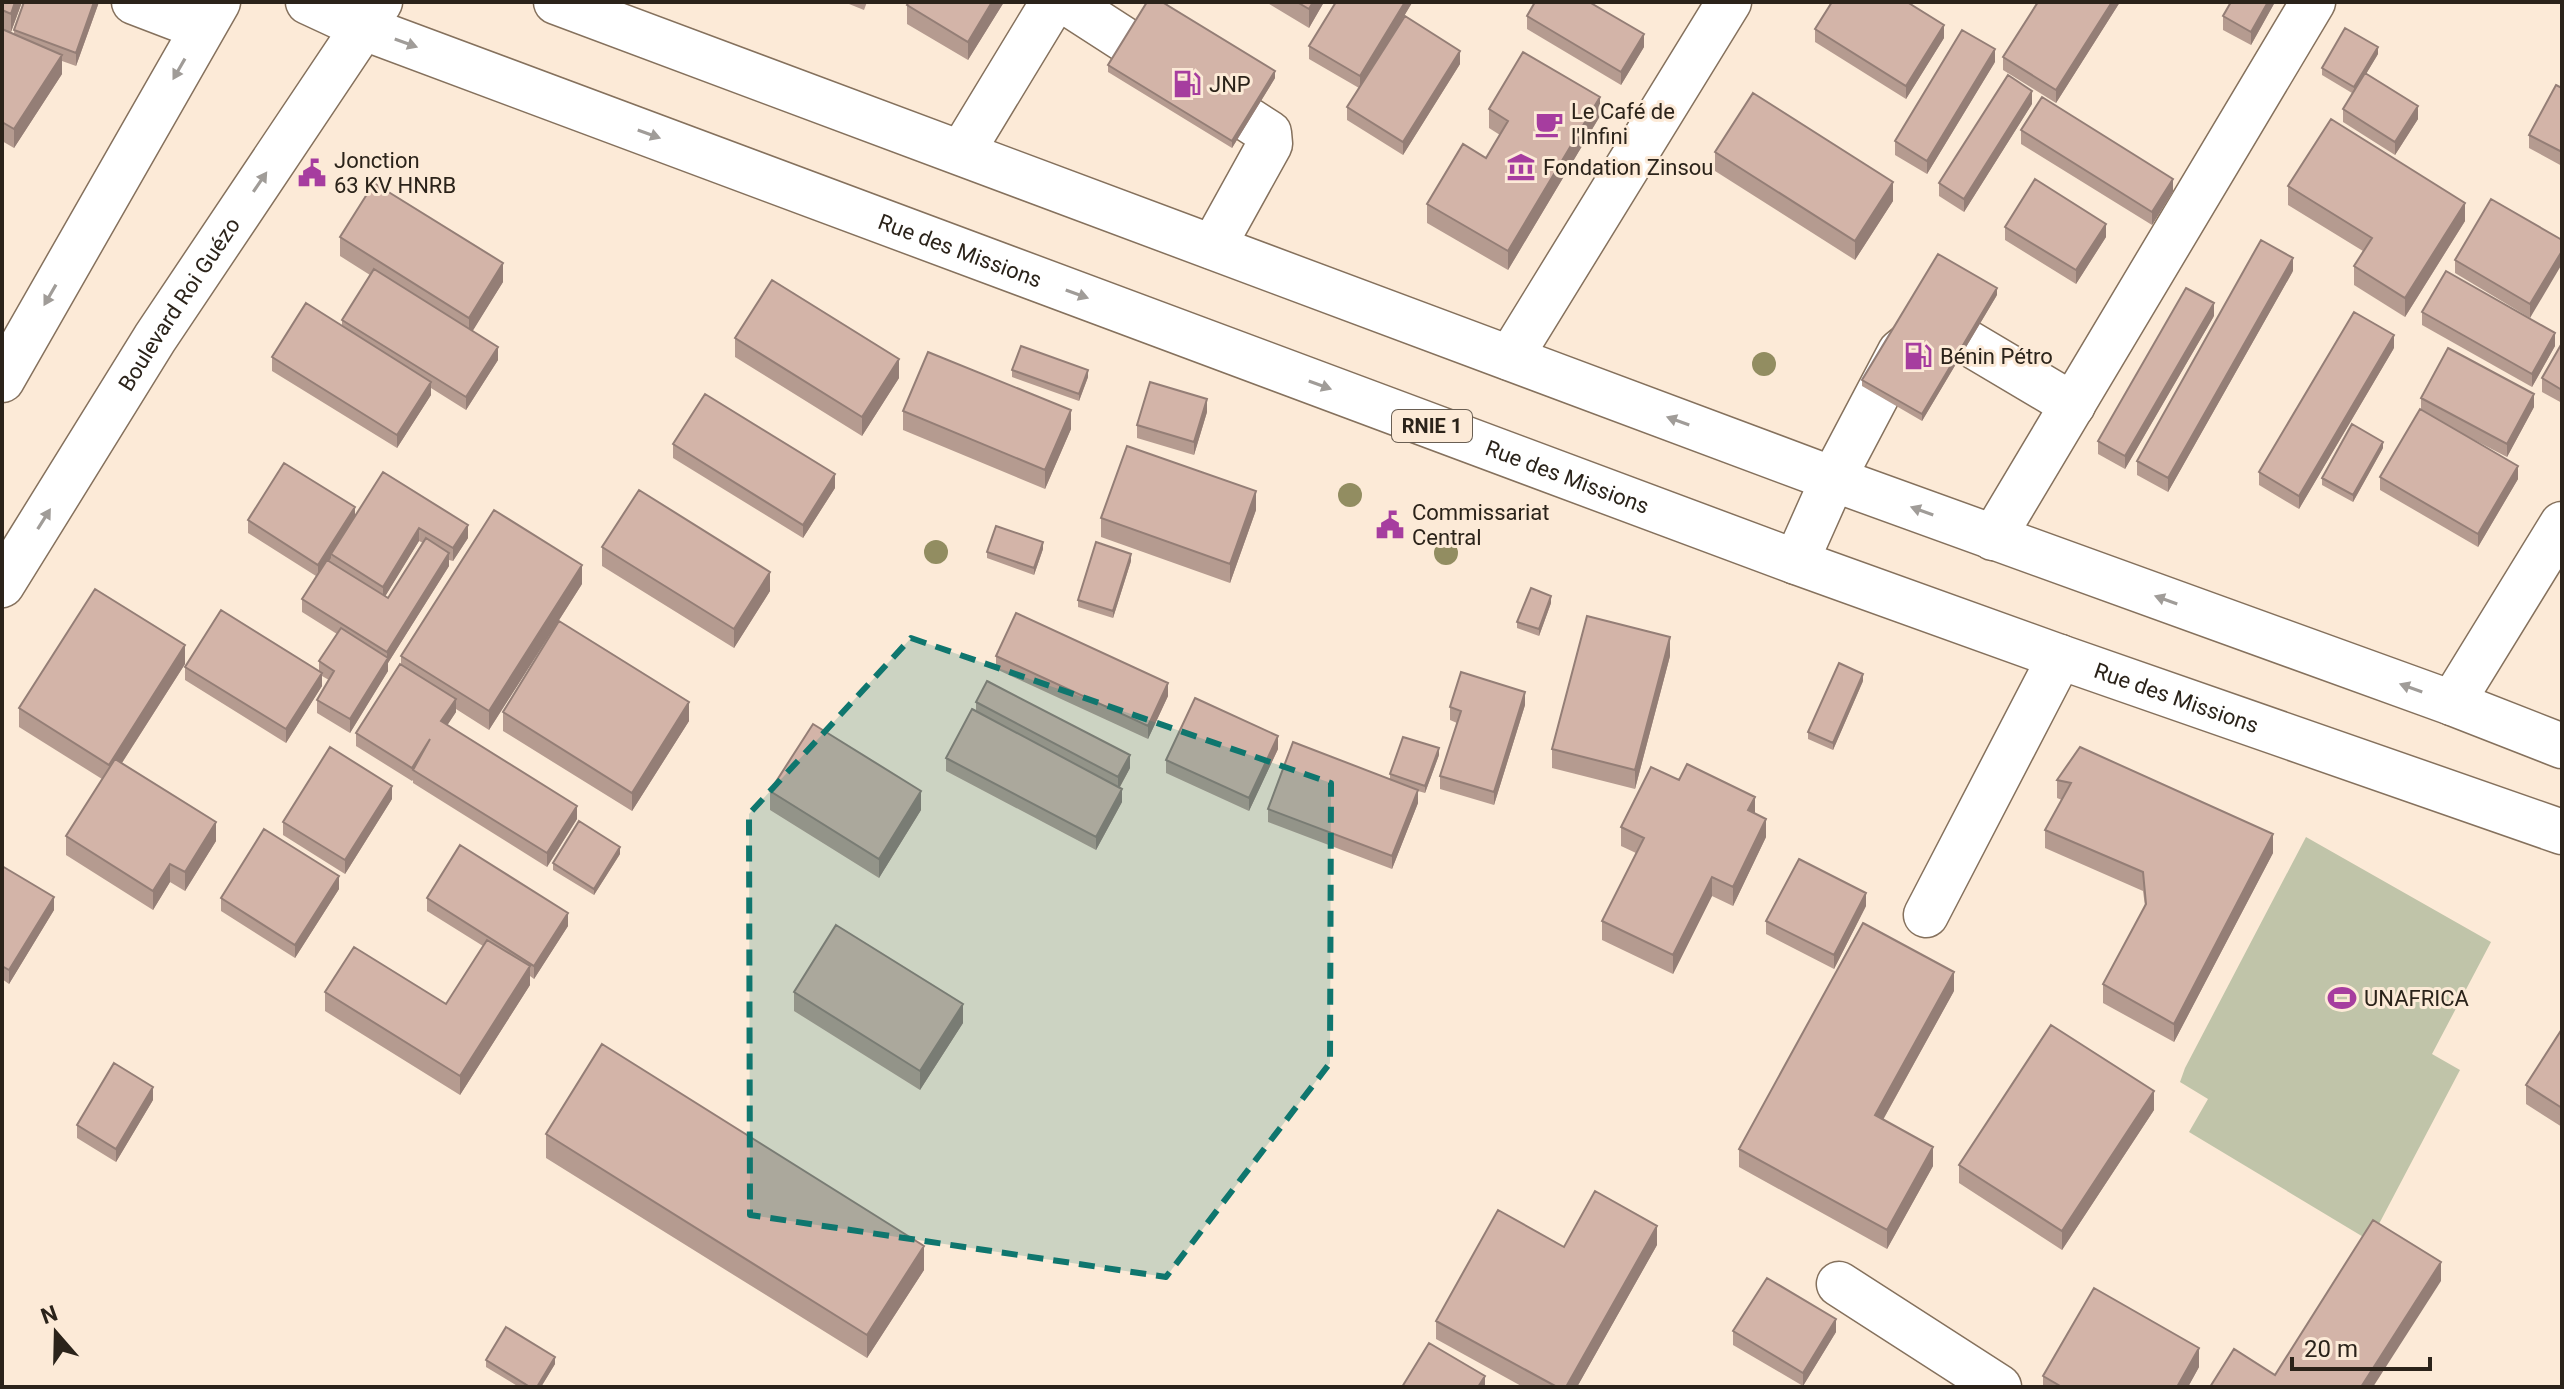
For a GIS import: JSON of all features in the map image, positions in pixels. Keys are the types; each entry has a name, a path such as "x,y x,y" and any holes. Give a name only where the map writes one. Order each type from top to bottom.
{"main road":[{"path":"2,380 210,15 134,2"},
{"name":"Rue des Missions","path":"308,2 372,15 1796,562 2562,832"},
{"path":"556,2 1833,479 2452,703 2562,746"},
{"path":"962,152 1053,2"},
{"path":"1066,2 1269,133 1270,144 1213,247"},
{"path":"1510,358 1729,2"},
{"path":"1993,538 2313,2"},
{"name":"Boulevard Roi Guézo","path":"2,585 155,338 372,15"},
{"path":"1796,562 1833,479 1900,352 1922,334 1945,329 2073,405"},
{"path":"2452,703 2562,524"},
{"path":"1926,915 2060,657"},
{"path":"1839,1284 1999,1387"}],"highlighted area":[{"path":"911,638 1331,783 1330,1063 1166,1277 750,1215 749,814"}],"green space":[{"name":"UNAFRICA","path":"2306,837 2491,942 2432,1054 2460,1070 2370,1241 2189,1132 2208,1099 2180,1082"}],"building":[{"path":"2,2 15,2 11,14 2,10"},
{"path":"24,2 94,2 76,53 14,30"},
{"path":"909,2 992,2 968,42 907,5"},
{"path":"1147,2 1162,2 1275,71 1232,141 1108,65"},
{"path":"1297,2 1313,2 1309,9"},
{"path":"1336,2 1405,2 1360,76 1309,46"},
{"path":"1535,2 1589,2 1644,34 1621,72 1527,16"},
{"path":"1832,2 1907,2 1944,25 1906,86 1815,29"},
{"path":"2038,2 2112,2 2056,90 2003,57"},
{"path":"2231,2 2268,2 2251,32 2223,16"},
{"path":"1405,16 1460,51 1403,142 1347,107"},
{"path":"2345,28 2378,47 2354,87 2322,68"},
{"path":"2,29 62,55 14,129 2,122"},
{"path":"1962,30 1995,49 1927,161 1895,141"},
{"path":"1523,52 1600,97 1508,251 1427,204 1463,144 1486,158 1508,121 1489,109"},
{"path":"2365,73 2418,106 2395,142 2343,109"},
{"path":"2008,75 2032,91 1964,199 1939,183"},
{"path":"2556,85 2562,88 2562,152 2529,135"},
{"path":"1753,93 1893,182 1855,241 1715,152"},
{"path":"2042,97 2173,179 2152,212 2021,130"},
{"path":"2331,119 2465,203 2405,298 2354,266 2372,238 2288,186"},
{"path":"2035,179 2106,224 2076,270 2005,227"},
{"path":"374,183 503,263 469,318 340,237"},
{"path":"2491,199 2562,240 2562,251 2530,304 2455,260"},
{"path":"2261,240 2293,258 2168,478 2137,461"},
{"path":"1938,254 1997,288 1922,414 1862,380"},
{"path":"374,269 498,347 466,397 342,320"},
{"path":"2446,271 2555,333 2532,374 2422,312"},
{"path":"772,280 899,359 862,417 735,338"},
{"path":"2186,288 2214,303 2125,456 2098,441"},
{"path":"306,303 431,382 397,435 272,357"},
{"path":"2354,312 2394,335 2299,496 2259,472"},
{"path":"2562,343 2562,390 2542,378"},
{"path":"1021,346 1088,370 1079,394 1012,370"},
{"path":"2448,348 2534,394 2507,444 2421,398"},
{"path":"928,352 1071,410 1045,470 903,411"},
{"path":"1150,382 1207,399 1194,442 1137,425"},
{"path":"705,394 835,474 803,525 673,444"},
{"path":"2420,409 2518,466 2478,534 2380,477"},
{"path":"2352,424 2383,442 2353,495 2322,478"},
{"path":"1127,446 1256,491 1230,564 1101,518"},
{"path":"284,463 355,507 318,565 248,520"},
{"path":"383,472 468,525 453,548 419,528 383,587 331,554"},
{"path":"639,490 770,572 734,629 602,547"},
{"path":"494,510 582,565 489,711 401,656"},
{"path":"996,526 1043,542 1034,568 987,552"},
{"path":"426,538 449,553 387,652 302,599 327,560 388,598"},
{"path":"1096,542 1131,554 1113,611 1078,600"},
{"path":"1531,588 1551,596 1539,629 1517,622"},
{"path":"95,589 185,645 109,765 19,708"},
{"path":"221,610 322,673 286,729 185,667"},
{"path":"1016,613 1168,683 1148,726 996,656"},
{"path":"1587,616 1670,637 1635,770 1552,749"},
{"path":"559,621 689,702 632,793 503,712"},
{"path":"341,628 388,658 350,719 317,700 334,671 319,661"},
{"path":"1839,663 1863,674 1833,743 1808,732"},
{"path":"400,664 456,699 441,721 577,806 547,853 413,770 430,739 412,768 356,733"},
{"path":"1461,672 1525,692 1494,792 1440,776 1461,711 1450,707"},
{"path":"987,681 1130,755 1118,777 976,702"},
{"path":"1195,698 1278,736 1249,798 1166,760"},
{"path":"972,709 1122,789 1096,837 946,758"},
{"path":"813,724 921,791 879,859 770,791"},
{"path":"1403,737 1439,748 1425,786 1390,774"},
{"path":"1293,742 1418,790 1392,856 1268,809"},
{"path":"330,747 392,786 345,860 283,822"},
{"path":"2080,747 2273,834 2174,1024 2103,984 2146,904 2143,872 2045,830 2071,783 2057,780"},
{"path":"115,759 216,822 185,872 170,864 153,891 66,836"},
{"path":"1687,764 1755,797 1748,810 1766,819 1733,887 1712,877 1673,955 1602,921 1644,838 1621,827 1651,767 1679,780"},
{"path":"579,821 620,847 594,889 553,863"},
{"path":"264,829 339,876 295,945 221,898"},
{"path":"460,845 568,913 534,966 427,898"},
{"path":"1799,859 1866,893 1834,955 1766,921"},
{"path":"2,866 54,897 9,970 2,966"},
{"path":"1863,923 1954,972 1875,1115 1933,1147 1887,1230 1739,1149"},
{"path":"836,925 963,1004 920,1071 794,992"},
{"path":"487,940 530,966 460,1076 325,992 354,947 446,1004"},
{"path":"2051,1025 2154,1091 2062,1231 1959,1165"},
{"path":"2562,1029 2562,1108 2526,1085"},
{"path":"602,1044 924,1246 867,1335 546,1134"},
{"path":"114,1063 153,1087 116,1149 77,1125"},
{"path":"1595,1191 1657,1226 1566,1387 1557,1387 1436,1321 1498,1210 1564,1247"},
{"path":"2373,1220 2441,1262 2361,1387 2210,1387 2234,1349 2275,1375"},
{"path":"1767,1278 1836,1319 1803,1373 1733,1331"},
{"path":"2094,1288 2199,1348 2177,1387 2062,1387 2043,1376"},
{"path":"506,1327 555,1357 537,1387 530,1387 486,1360"},
{"path":"1429,1343 1485,1376 1478,1387 1402,1387"}],"place":[{"name":"JNP","path":"1187,84"},
{"name":"Le Café de l'Infini","path":"1549,124"},
{"name":"Fondation Zinsou","path":"1521,167"},
{"name":"Jonction 63 KV HNRB","path":"312,173"},
{"name":"Bénin Pétro","path":"1918,356"},
{"name":"Commissariat Central","path":"1390,525"},
{"name":"UNAFRICA","path":"2342,998"}]}
